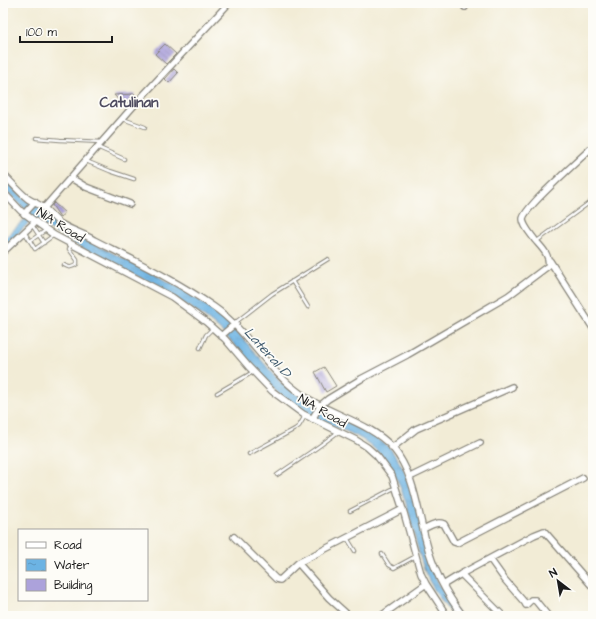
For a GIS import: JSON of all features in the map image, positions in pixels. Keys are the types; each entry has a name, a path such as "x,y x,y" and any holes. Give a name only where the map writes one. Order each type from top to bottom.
{"street":[{"path":"44,208 122,119 230,3"},
{"path":"593,146 525,213 523,221 547,255 593,328"},
{"path":"3,174 28,198 44,208 61,224 174,282 226,316 283,381 319,407 366,428 380,437 392,448 410,477 414,487 423,529 432,560 451,600 462,616"},
{"path":"71,178 86,186 130,204"},
{"name":"NIA Road","path":"3,192 30,218 54,235 172,297 222,335 253,372 272,391 306,415 367,447 377,456 392,476 421,574 447,616"},
{"path":"3,252 25,232 34,203"},
{"path":"313,418 319,407 328,399 508,296 548,266 550,261"},
{"path":"222,335 234,324"},
{"path":"392,448 416,429 512,387"},
{"path":"410,477 480,443"},
{"path":"423,529 440,522 444,524 454,542 457,543 583,478"},
{"path":"234,537 276,579 280,580 298,563 403,509"},
{"path":"443,585 461,574 544,531 593,587"},
{"path":"490,559 526,605 534,600 548,616"},
{"path":"298,563 329,598 349,616"},
{"path":"461,574 503,616"},
{"path":"381,616 426,584"}],"lane":[{"path":"122,119 145,127"},
{"path":"36,138 102,142"},
{"path":"97,147 124,160"},
{"path":"85,160 110,171 134,179"},
{"path":"537,242 593,200"},
{"path":"30,218 44,243"},
{"path":"30,241 46,230"},
{"path":"25,232 35,249 54,235"},
{"path":"64,265 73,267 77,264 77,260 69,249 71,244"},
{"path":"234,324 252,309 292,281 328,259"},
{"path":"292,281 308,307"},
{"path":"200,348 206,336 213,328"},
{"path":"218,394 253,372"},
{"path":"249,454 295,429 299,426 306,415"},
{"path":"277,475 298,460 316,450 338,432"},
{"path":"350,511 396,487"},
{"path":"347,538 356,552"},
{"path":"382,554 389,565 394,568 416,555"}],"water":[{"name":"Lateral D","path":"3,178 25,199 44,211 60,226 181,288 205,304 228,321 281,383 315,407 358,426 372,434 390,448 406,474 413,494 430,562 438,583 459,616 452,616 436,593 424,569 399,484 384,459 375,449 356,436 315,419 289,403 276,392 218,328 178,299 63,238 34,218 3,248 3,240 30,214 3,188"}],"building":[{"path":"165,44 176,54 166,64 155,54"},
{"path":"174,69 178,73 169,83 165,79"},
{"path":"135,94 124,106 114,95"},
{"path":"54,203 65,213 60,217 52,205"},
{"path":"324,367 336,386 326,392 315,372"}],"district":[{"name":"Catulinan","path":"129,102"}]}
